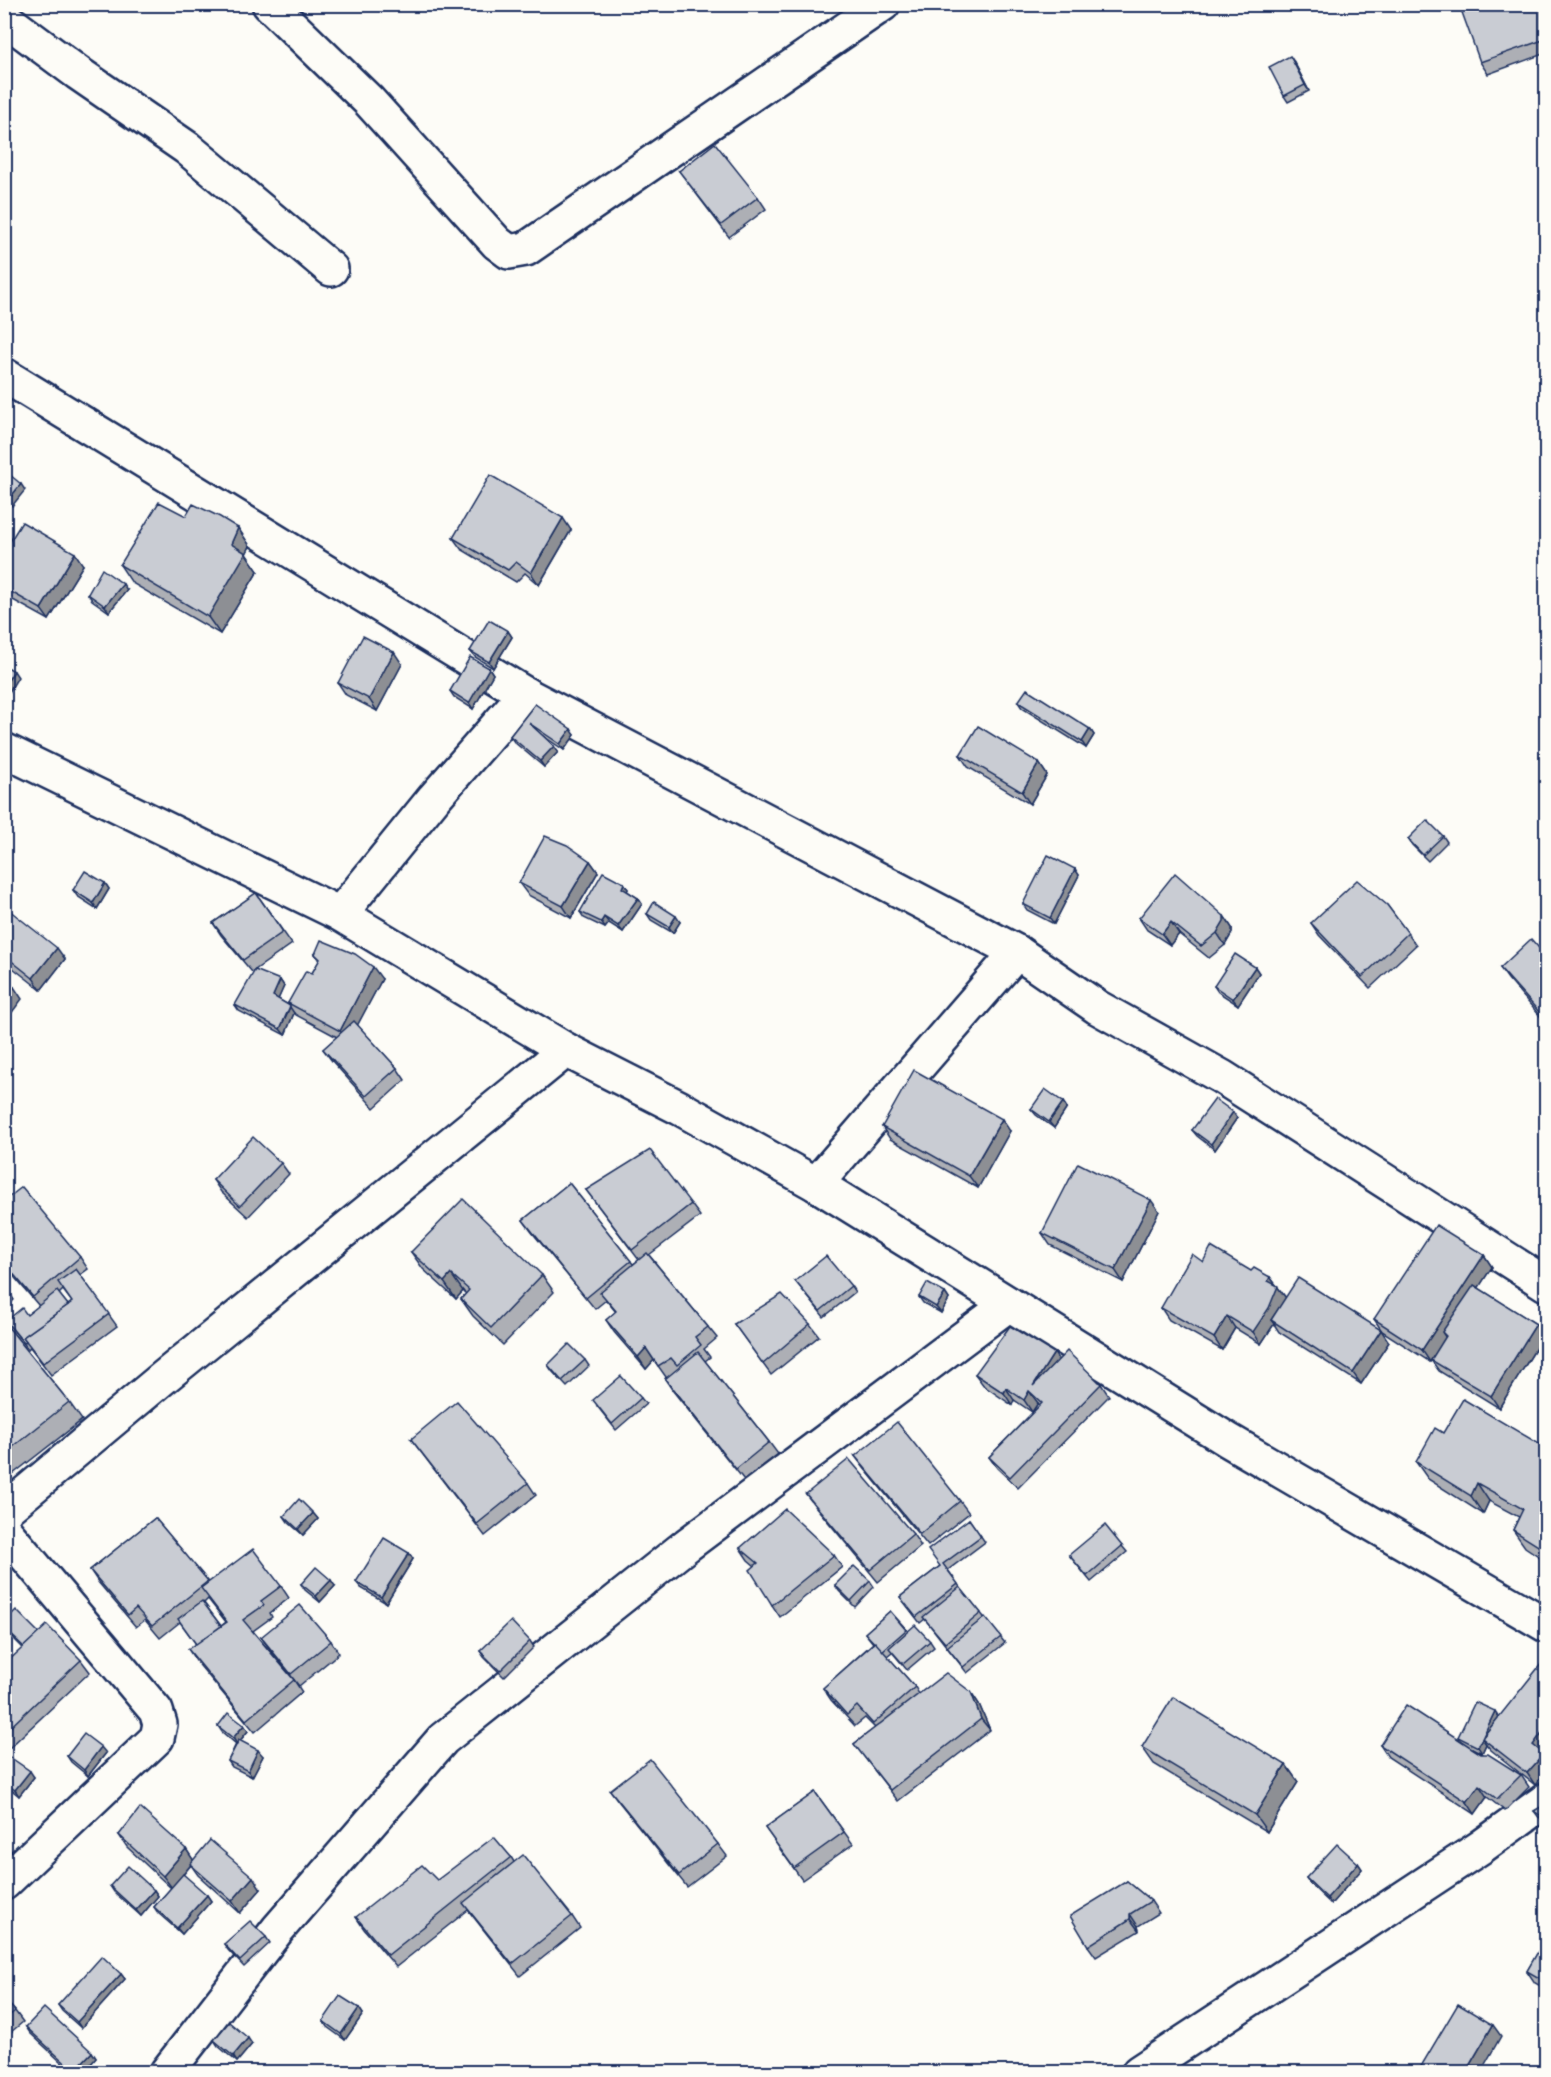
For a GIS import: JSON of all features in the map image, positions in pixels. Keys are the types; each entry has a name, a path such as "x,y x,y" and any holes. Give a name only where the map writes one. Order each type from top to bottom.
{"street":[{"path":"269,4 369,101 497,243 509,252 526,249 883,4"},
{"path":"4,18 78,74 187,147 331,269"},
{"path":"4,375 525,694 1017,952 1097,1007 1222,1077 1546,1284"},
{"path":"340,914 434,798 525,694"},
{"path":"4,750 340,914 566,1050 680,1108 816,1184 1228,1440 1546,1625"},
{"path":"816,1184 1017,952"},
{"path":"4,1511 163,1378 566,1050"},
{"path":"168,2073 278,1929 443,1739 687,1545 1009,1304"},
{"path":"4,1530 156,1711 160,1724 157,1738 4,1883"},
{"path":"1139,2073 1481,1848 1546,1800"}],"building":[{"path":"1459,4 1546,4 1546,39 1480,62"},
{"path":"1290,56 1305,85 1284,96 1269,67"},
{"path":"715,143 758,197 721,225 679,171"},
{"path":"4,470 21,484 8,500 4,497"},
{"path":"490,475 563,518 531,573 516,562 508,570 453,538"},
{"path":"159,502 186,516 193,504 238,528 231,544 246,553 208,617 120,565"},
{"path":"22,522 75,553 41,609 4,588 4,551"},
{"path":"102,569 123,584 105,606 88,594"},
{"path":"489,620 508,631 489,662 470,651"},
{"path":"363,636 394,652 369,699 338,683"},
{"path":"470,657 489,668 469,703 450,691"},
{"path":"4,665 14,671 4,686"},
{"path":"1027,689 1090,729 1082,742 1018,702"},
{"path":"535,704 571,729 560,744 529,723 554,746 540,761 510,736"},
{"path":"978,726 1039,763 1022,792 960,755"},
{"path":"1427,820 1443,836 1423,855 1408,839"},
{"path":"545,836 567,845 590,861 563,906 519,883"},
{"path":"1048,855 1075,869 1050,918 1023,904"},
{"path":"85,871 105,883 93,903 73,890"},
{"path":"603,872 624,883 622,888 638,898 618,926 604,917 601,922 580,912"},
{"path":"1175,873 1224,916 1224,921 1217,933 1201,946 1171,922 1162,934 1139,918"},
{"path":"1357,880 1387,905 1408,933 1362,977 1311,923"},
{"path":"256,893 283,932 243,960 213,923"},
{"path":"654,902 676,916 669,927 647,914"},
{"path":"4,906 57,948 33,978 4,955"},
{"path":"1531,939 1546,956 1546,1009 1541,1014 1500,968"},
{"path":"321,940 355,954 373,967 340,1031 288,1003 306,971 312,973 320,959 315,954"},
{"path":"1235,954 1255,967 1233,999 1214,986"},
{"path":"255,970 280,980 273,996 290,1006 280,1029 235,1005"},
{"path":"4,980 14,987 4,1000"},
{"path":"354,1021 397,1068 366,1096 323,1049"},
{"path":"914,1070 1002,1119 969,1176 882,1127"},
{"path":"1045,1089 1063,1102 1049,1122 1031,1109"},
{"path":"1215,1099 1233,1112 1211,1144 1192,1130"},
{"path":"253,1137 281,1163 240,1206 213,1180"},
{"path":"650,1150 691,1204 632,1250 586,1190"},
{"path":"1078,1163 1151,1200 1115,1270 1042,1233"},
{"path":"569,1183 631,1261 586,1298 523,1220"},
{"path":"22,1187 80,1257 33,1297 4,1263 4,1201"},
{"path":"463,1199 542,1275 491,1328 461,1299 469,1290 451,1274 444,1282 411,1252"},
{"path":"1436,1225 1484,1255 1422,1350 1374,1319"},
{"path":"1211,1247 1251,1271 1254,1268 1270,1277 1268,1281 1278,1286 1269,1308 1253,1332 1227,1316 1214,1338 1161,1308 1192,1254 1203,1262"},
{"path":"647,1253 708,1327 695,1337 701,1345 677,1365 671,1358 658,1366 646,1348 638,1357 606,1320 616,1311 600,1292"},
{"path":"826,1256 851,1286 820,1311 795,1281"},
{"path":"76,1269 109,1314 43,1363 23,1337 72,1302 58,1282"},
{"path":"1298,1278 1381,1330 1353,1373 1271,1320"},
{"path":"927,1283 945,1293 936,1307 919,1297"},
{"path":"1474,1285 1536,1324 1491,1396 1431,1360 1446,1336 1442,1332"},
{"path":"4,1289 10,1294 4,1300"},
{"path":"57,1291 68,1305 23,1337 26,1341 24,1343 6,1321 22,1308 27,1315"},
{"path":"782,1294 810,1324 763,1364 734,1324"},
{"path":"4,1322 69,1402 4,1454"},
{"path":"1010,1326 1054,1353 1033,1386 1067,1351 1101,1384 1010,1477 989,1457 1042,1403 1029,1391 1024,1400 1006,1388 1004,1393 975,1374"},
{"path":"569,1344 585,1360 562,1381 548,1365"},
{"path":"698,1352 769,1442 736,1469 665,1379"},
{"path":"621,1376 641,1398 612,1424 593,1400"},
{"path":"1463,1399 1546,1448 1546,1551 1513,1530 1523,1509 1477,1483 1471,1496 1416,1462 1435,1428 1443,1433"},
{"path":"457,1401 528,1483 477,1524 411,1439"},
{"path":"897,1422 960,1501 920,1534 855,1456"},
{"path":"849,1459 913,1534 870,1570 806,1494"},
{"path":"299,1499 313,1513 298,1529 284,1516"},
{"path":"785,1509 834,1555 772,1605 750,1570 758,1563 740,1548"},
{"path":"155,1518 208,1581 152,1626 136,1608 128,1615 90,1570"},
{"path":"969,1519 981,1536 943,1564 958,1584 916,1617 900,1597 940,1566 928,1550"},
{"path":"1105,1525 1122,1546 1087,1576 1069,1555"},
{"path":"384,1538 409,1553 381,1597 356,1582"},
{"path":"253,1549 281,1586 261,1601 264,1605 243,1620 294,1680 246,1720 188,1649 227,1622 201,1588"},
{"path":"854,1566 870,1581 851,1601 835,1585"},
{"path":"316,1567 331,1580 316,1596 301,1584"},
{"path":"960,1587 981,1613 945,1643 923,1617"},
{"path":"202,1601 221,1626 196,1644 178,1619"},
{"path":"300,1605 331,1641 291,1674 261,1637"},
{"path":"16,1610 39,1633 24,1647 4,1628 4,1622"},
{"path":"890,1611 906,1630 882,1651 865,1633"},
{"path":"985,1617 1001,1637 963,1667 947,1647"},
{"path":"511,1621 530,1641 500,1671 480,1651"},
{"path":"47,1625 81,1660 4,1733 4,1665"},
{"path":"915,1625 930,1641 903,1664 889,1648"},
{"path":"875,1642 915,1687 873,1724 857,1706 847,1715 823,1688"},
{"path":"1546,1658 1546,1727 1533,1745 1544,1754 1527,1773 1482,1738"},
{"path":"946,1673 971,1692 981,1719 890,1790 854,1744"},
{"path":"1173,1697 1286,1765 1255,1815 1142,1747"},
{"path":"1475,1702 1495,1711 1478,1747 1458,1737"},
{"path":"1406,1705 1481,1754 1488,1754 1521,1775 1497,1799 1479,1785 1467,1802 1380,1745"},
{"path":"228,1713 244,1725 233,1738 218,1726"},
{"path":"84,1734 101,1747 84,1770 67,1756"},
{"path":"239,1740 258,1750 248,1771 228,1761"},
{"path":"4,1753 30,1771 15,1790 4,1782"},
{"path":"650,1759 718,1844 679,1875 610,1790"},
{"path":"815,1792 844,1832 794,1868 765,1828"},
{"path":"1546,1804 1546,1819 1534,1811"},
{"path":"140,1808 186,1849 163,1876 119,1835"},
{"path":"494,1837 511,1857 388,1955 356,1917 422,1865 437,1880"},
{"path":"210,1840 253,1877 232,1901 190,1864"},
{"path":"1337,1844 1358,1863 1327,1898 1306,1878"},
{"path":"523,1855 572,1916 512,1964 463,1903"},
{"path":"128,1866 154,1890 136,1910 110,1886"},
{"path":"183,1874 207,1895 177,1928 154,1907"},
{"path":"1127,1881 1151,1901 1130,1914 1130,1919 1088,1946 1070,1916"},
{"path":"250,1921 266,1937 240,1961 224,1944"},
{"path":"1546,1938 1546,1982 1527,1971"},
{"path":"102,1956 121,1974 77,2022 58,2005"},
{"path":"340,1996 359,2008 341,2034 323,2021"},
{"path":"4,1999 15,2011 4,2020"},
{"path":"1458,2004 1493,2025 1465,2073 1417,2073"},
{"path":"44,2008 92,2052 74,2071 26,2027"},
{"path":"229,2022 248,2038 233,2056 214,2040"}]}
